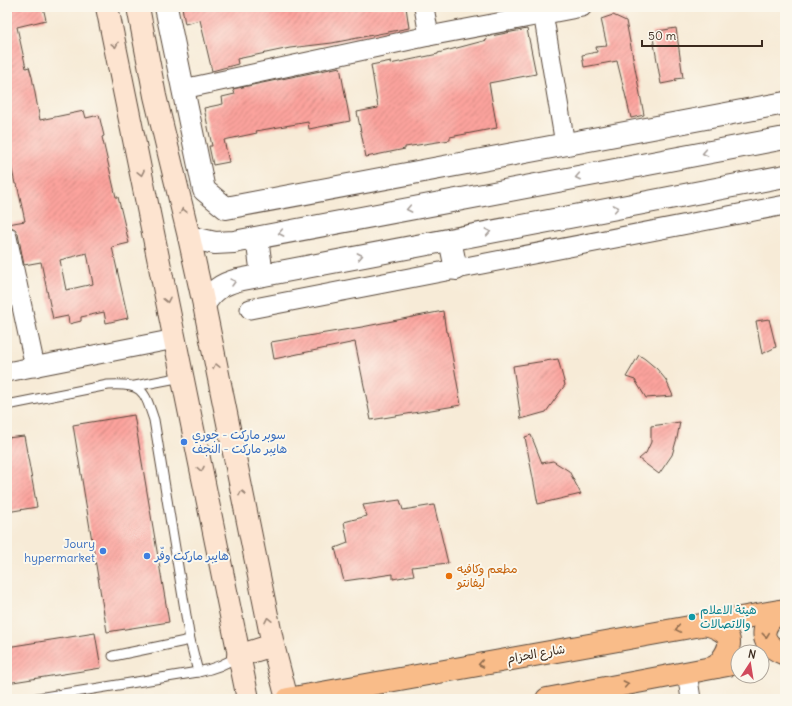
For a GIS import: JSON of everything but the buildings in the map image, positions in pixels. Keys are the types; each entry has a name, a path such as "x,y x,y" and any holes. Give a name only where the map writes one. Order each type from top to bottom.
{"main road":[{"path":"107,7 238,656 248,699"},
{"path":"138,7 155,96 204,305 273,645 287,699"},
{"path":"782,610 767,622 764,632 767,643 773,649 785,654"},
{"name":"شارع الحزام","path":"287,699 782,610"},
{"path":"705,624 718,628 725,632 728,637 728,653 716,667"},
{"path":"238,656 273,645"},
{"path":"770,657 785,654"},
{"path":"561,698 730,664"}],"street":[{"path":"166,7 204,190 226,208 785,103"},
{"path":"424,7 429,36"},
{"path":"183,89 542,11 582,7"},
{"path":"542,11 565,144"},
{"path":"722,115 727,149"},
{"path":"189,237 216,243 257,238 785,138"},
{"path":"436,168 443,203"},
{"path":"204,305 218,288 227,283 262,275 785,176"},
{"path":"250,309 785,204"},
{"path":"7,236 35,367"},
{"path":"257,238 262,275"},
{"path":"450,240 456,269"},
{"path":"7,372 175,338"},
{"path":"687,672 691,699"}],"lane":[{"path":"7,405 108,385 123,384 135,386 182,377"},
{"path":"135,386 145,395 154,420 190,640 198,672"},
{"path":"113,656 190,640"},
{"path":"32,699 198,672 226,664 238,656"}],"place":[{"name":"سوبر ماركت - جوري هايبر ماركت - النجف","path":"184,442"},
{"name":"Joury hypermarket","path":"103,551"},
{"name":"هايبر ماركت وفّر","path":"147,556"},
{"name":"مطعم وكافيه ليفانتو","path":"449,576"},
{"name":"هيئة الاعلام والاتصالات","path":"692,617"}]}
